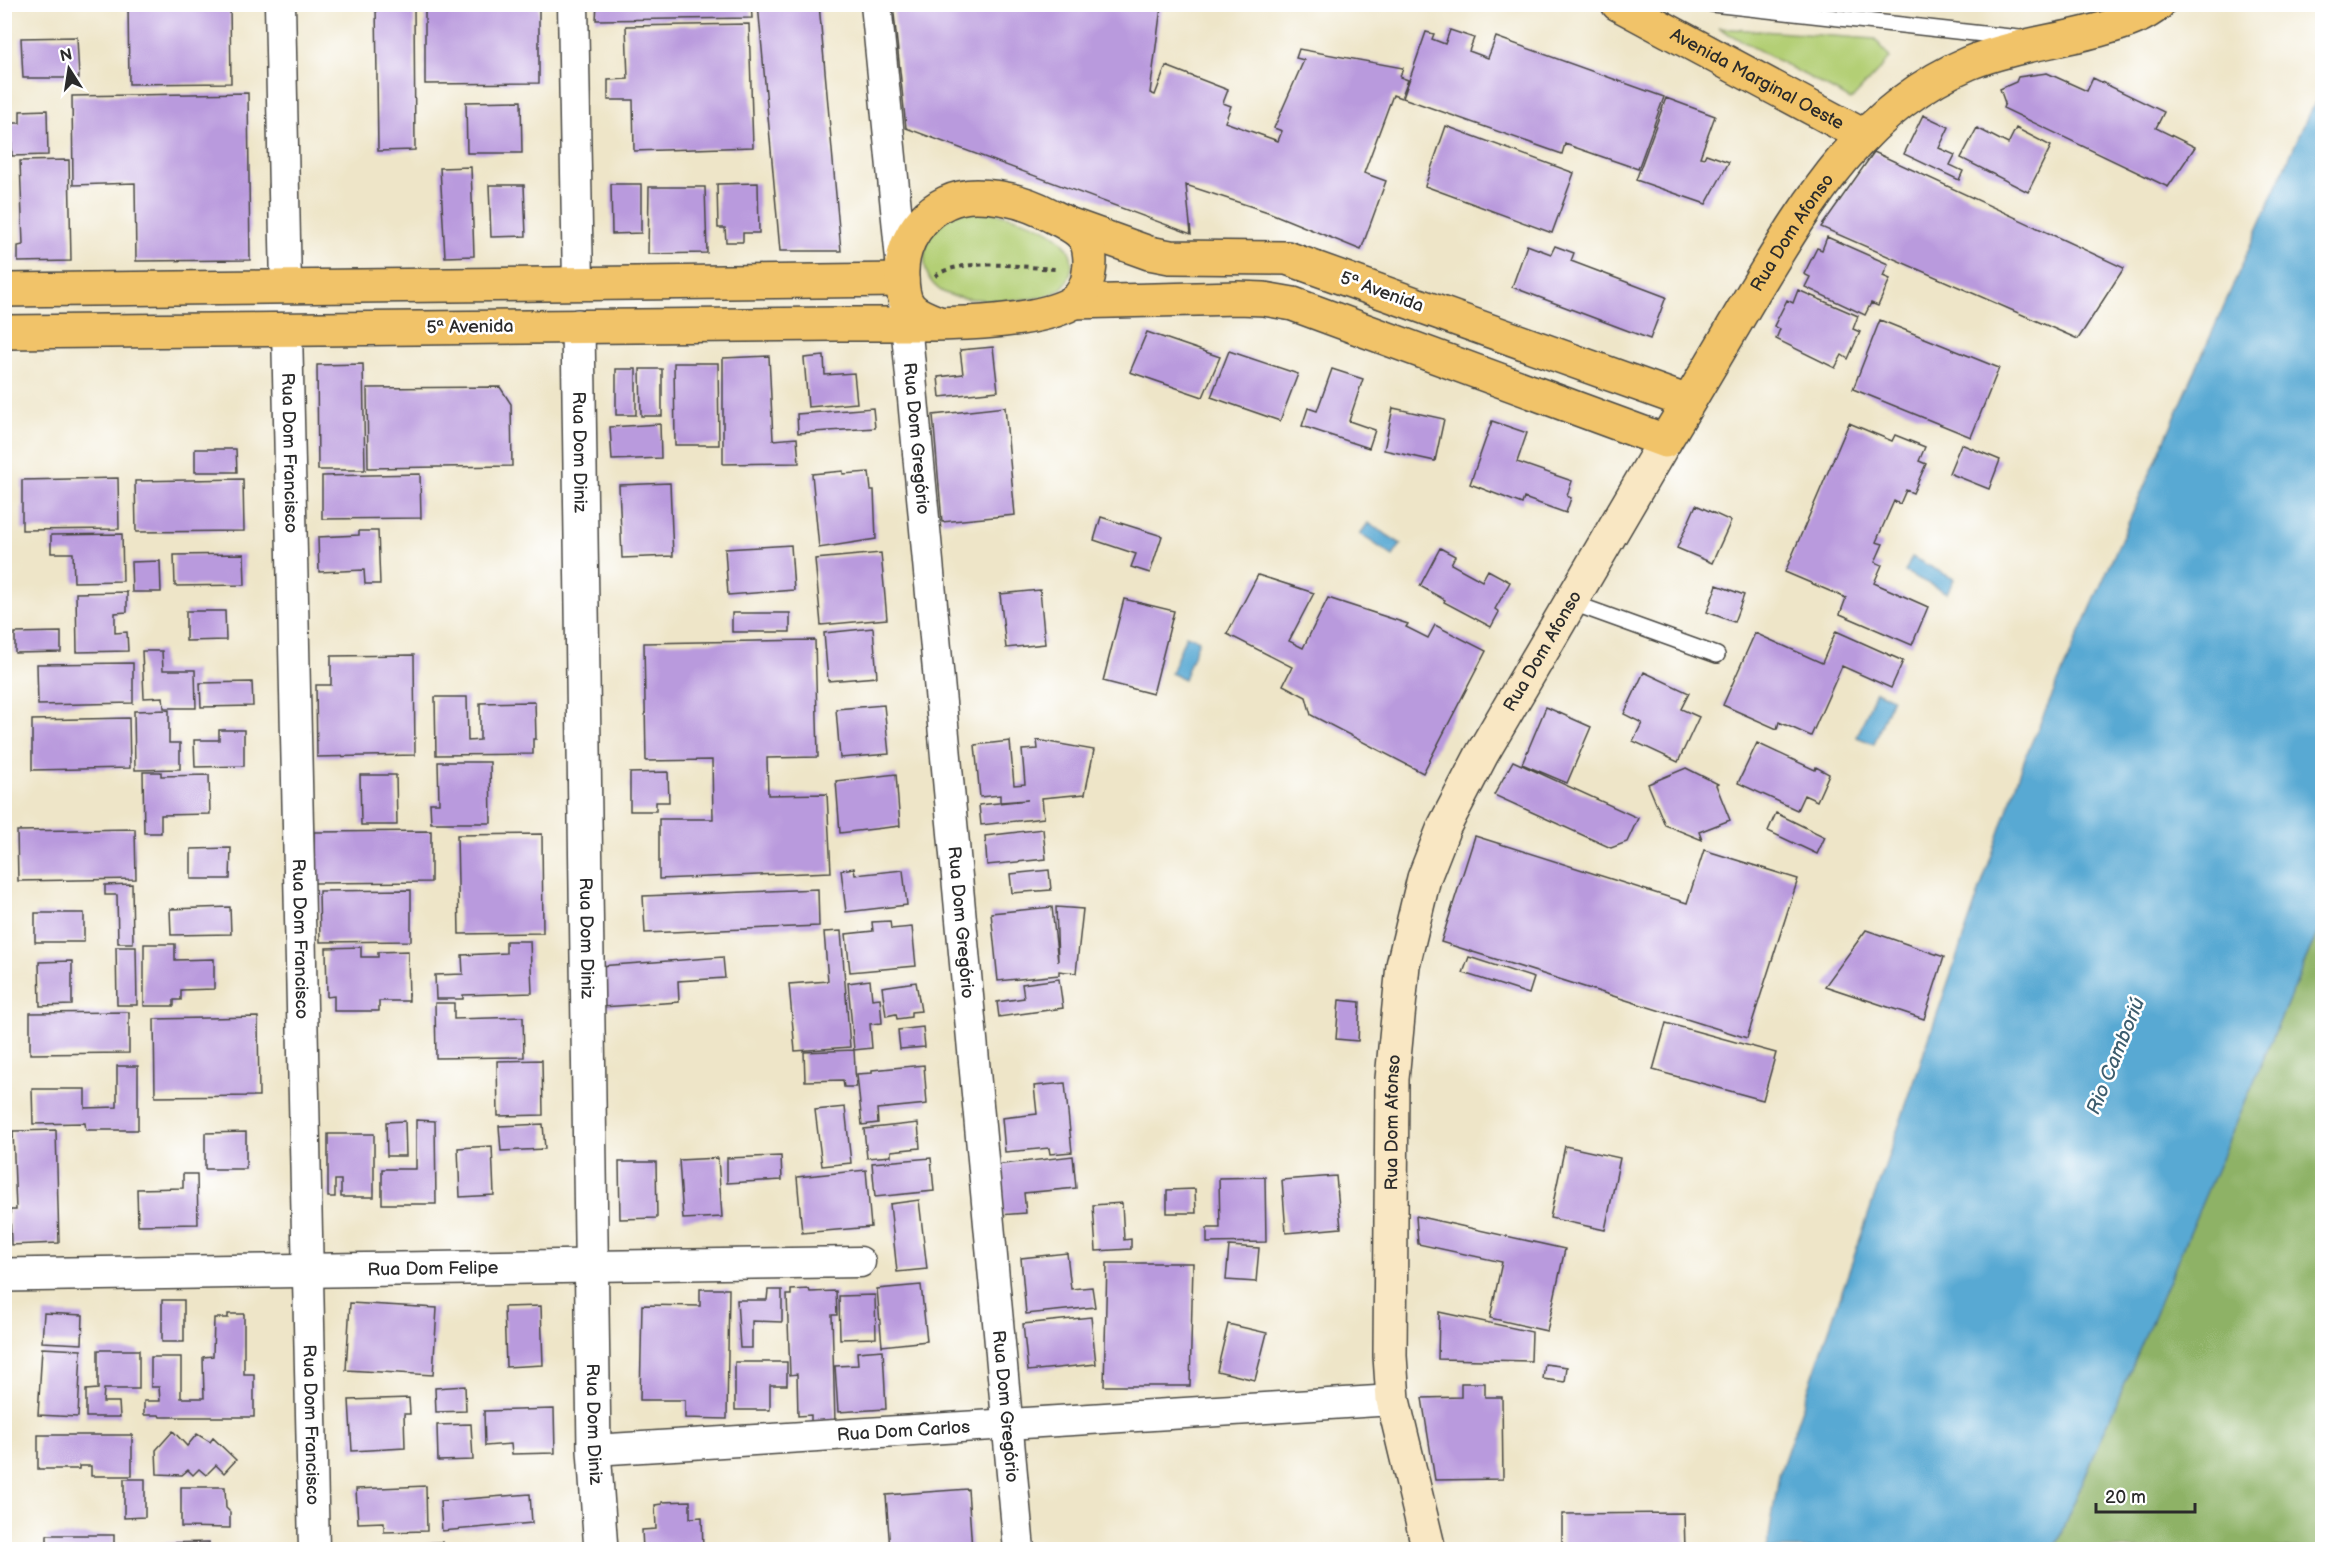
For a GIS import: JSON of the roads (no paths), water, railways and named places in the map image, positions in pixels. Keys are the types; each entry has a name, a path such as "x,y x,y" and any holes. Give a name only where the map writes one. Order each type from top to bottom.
{"main road":[{"name":"Avenida Marginal Oeste","path":"1618,4 1864,136"},
{"name":"Rua Dom Afonso","path":"1429,1550 1393,1400 1390,1356 1392,1079 1403,965 1413,916 1424,878 1444,827 1482,754 1570,602 1785,240 1819,189 1864,136 1898,104 1929,82 1971,62 2133,20 2158,4"},
{"path":"910,298 904,250 911,235 922,219 948,202 974,196 997,198 1037,208 1068,224 1084,238 1089,252 1089,271 1086,288 1074,302"},
{"name":"5ª Avenida","path":"1068,224 1170,257 1287,258 1688,402"},
{"path":"4,290 578,284 910,298 1018,318 1074,302 1264,299 1293,304 1665,441"},
{"name":"5ª Avenida","path":"4,332 578,326 910,298"}],"street":[{"path":"280,4 286,287"},
{"path":"573,4 578,284"},
{"name":"Rua Dom Gregório","path":"876,4 910,298 1020,1550"},
{"name":"Rua Dom Diniz","path":"578,326 594,1450 601,1550"},
{"name":"Rua Dom Francisco","path":"287,329 314,1550"},
{"name":"Rua Dom Felipe","path":"4,1275 860,1262"},
{"name":"Rua Dom Carlos","path":"594,1450 1393,1400"}],"lane":[{"path":"1712,4 2052,41"},
{"path":"1570,602 1717,656"}],"water":[{"name":"Rio Camboriú","path":"2322,94 2322,922 2054,1549 1767,1549 1779,1475 2026,755 2308,115"},
{"path":"1368,523 1401,544 1393,556 1360,534"},
{"path":"1912,557 1954,579 1947,593 1905,572"},
{"path":"1186,635 1199,640 1184,679 1171,673"},
{"path":"1876,691 1892,698 1874,744 1857,737"}]}
